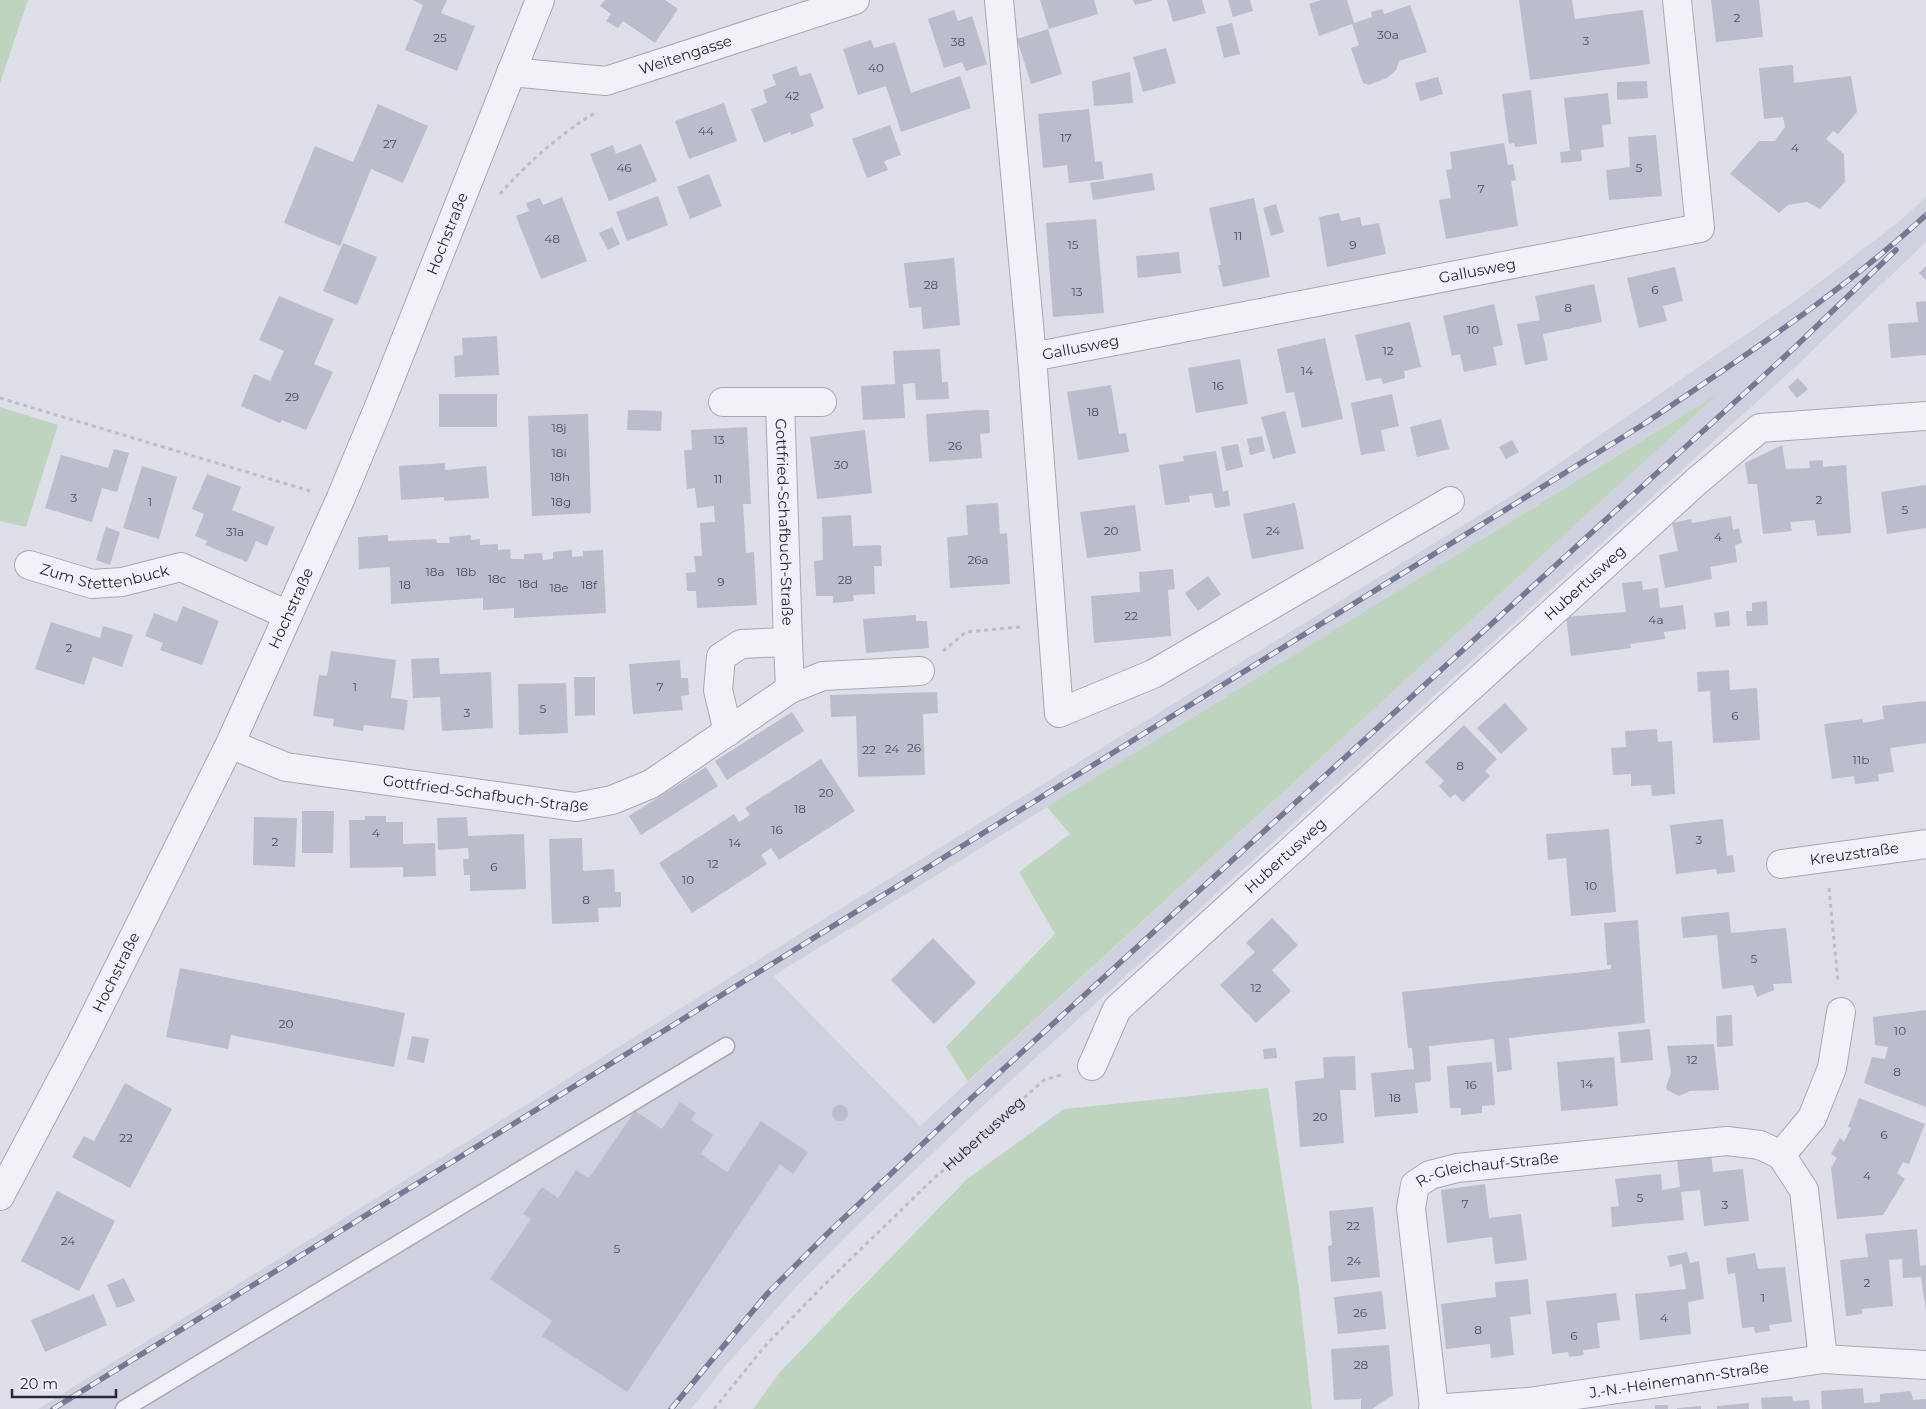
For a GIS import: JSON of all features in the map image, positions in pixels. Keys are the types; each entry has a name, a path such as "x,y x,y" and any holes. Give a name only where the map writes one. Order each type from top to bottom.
{"street":[{"name":"Hochstraße","path":"0,1196 81,1043 230,744 340,500 540,0"},
{"name":"Weitengasse","path":"511,72 606,81 856,0"},
{"name":"Gallusweg","path":"999,0 1032,357 1059,713 1153,674 1450,500"},
{"name":"Gallusweg","path":"1032,357 1700,228 1677,0"},
{"name":"Gottfried-Schafbuch-Straße","path":"723,402 822,402"},
{"name":"Gottfried-Schafbuch-Straße","path":"780,402 790,689"},
{"name":"Hubertusweg","path":"1092,1066 1117,1009 1697,481 1760,428 1926,416"},
{"name":"Zum Stettenbuck","path":"29,565 92,584 122,582 181,567 288,615"},
{"name":"Gottfried-Schafbuch-Straße","path":"728,732 718,690 721,657 742,644 788,642"},
{"name":"Gottfried-Schafbuch-Straße","path":"230,744 286,766 576,807 612,800 651,784 790,689 824,676 920,670"},
{"name":"Kreuzstraße","path":"1781,864 1926,844"},
{"path":"1823,1359 1804,1190 1781,1155 1812,1118 1832,1068 1841,1012"},
{"name":"R.-Gleichauf-Straße","path":"1433,1408 1411,1208 1415,1185 1430,1175 1457,1168 1727,1141 1760,1145 1781,1155"},
{"name":"J.-N.-Heinemann-Straße","path":"1433,1408 1529,1405 1823,1359 1926,1365"}],"lane":[{"path":"124,1409 726,1046"}],"path":[{"path":"499,195 545,149 574,126 616,99 622,76"},
{"path":"0,398 340,500"},
{"path":"920,670 966,632 1052,624"},
{"path":"1826,858 1841,1012"},
{"name":"Hubertusweg","path":"714,1409 765,1346 822,1287 937,1177 1044,1080 1092,1066"}],"shaded area":[{"path":"1926,197 1926,242 1795,367 974,1114 854,1228 796,1287 726,1365 691,1409 38,1409 827,917 1519,491 1799,298 1900,221","holes":["1716,395 920,1126 773,976"]}],"green space":[{"path":"0,0 28,0 0,83"},
{"path":"1719,393 968,1081 946,1047 1055,934 1019,872 1070,834 1047,807"},
{"path":"0,407 58,425 26,527 0,521"},
{"path":"1268,1088 1299,1288 1312,1409 753,1409 780,1372 967,1179 1064,1109"}],"building":[{"path":"413,0 447,0 441,13 475,26 457,71 405,50 423,5"},
{"path":"605,0 665,0 678,9 655,43 623,21 618,28 606,21 611,14 600,6"},
{"path":"1040,0 1094,0 1098,14 1049,29"},
{"path":"1133,0 1152,0 1152,1 1135,5"},
{"path":"1167,0 1202,0 1206,13 1173,22"},
{"path":"1228,0 1250,0 1253,11 1233,17"},
{"path":"1321,0 1347,0 1354,23 1372,17 1371,12 1382,9 1384,14 1410,5 1427,52 1399,61 1396,70 1387,78 1369,85 1363,83 1351,48 1359,45 1352,24 1319,36 1309,4"},
{"path":"1519,0 1572,0 1575,19 1643,10 1650,64 1530,80"},
{"path":"1711,0 1759,0 1763,37 1716,42"},
{"path":"954,10 958,21 972,16 987,64 966,71 962,62 944,68 928,19"},
{"path":"1232,23 1240,54 1224,58 1216,27"},
{"path":"1048,29 1062,74 1031,84 1017,39"},
{"path":"871,40 874,48 895,42 911,93 960,76 971,108 901,132 886,86 858,95 843,49"},
{"path":"1166,48 1176,83 1143,92 1133,57"},
{"path":"1793,65 1794,83 1851,76 1857,112 1838,134 1833,131 1826,139 1844,154 1845,182 1820,209 1807,202 1788,205 1779,213 1730,174 1759,141 1775,141 1785,127 1783,117 1764,119 1759,68"},
{"path":"796,66 800,76 811,73 824,108 810,114 814,126 791,135 790,132 764,143 751,109 767,103 763,90 776,85 772,75"},
{"path":"1130,72 1133,103 1094,106 1092,81"},
{"path":"1438,77 1443,94 1420,101 1415,83"},
{"path":"1647,81 1648,98 1617,100 1617,82"},
{"path":"1531,90 1537,144 1515,147 1514,143 1509,144 1502,94"},
{"path":"1608,93 1611,124 1602,125 1604,147 1581,150 1582,161 1561,163 1560,152 1570,151 1564,98"},
{"path":"724,103 737,141 689,159 675,121"},
{"path":"378,104 428,126 403,183 371,169 340,246 284,223 315,146 353,162"},
{"path":"1089,109 1095,162 1102,161 1104,179 1069,183 1067,165 1043,168 1038,114"},
{"path":"890,125 901,155 884,161 888,170 867,178 852,139"},
{"path":"1656,135 1662,196 1609,200 1606,170 1630,167 1628,137"},
{"path":"1504,143 1508,165 1513,164 1516,180 1511,181 1518,226 1446,239 1439,200 1451,198 1446,170 1452,169 1450,152"},
{"path":"641,144 657,181 609,201 590,154 613,145 616,154"},
{"path":"1152,173 1155,190 1093,200 1090,183"},
{"path":"709,174 722,206 690,219 677,187"},
{"path":"658,196 668,225 627,241 616,212"},
{"path":"562,197 587,261 541,279 516,216 529,211 526,203 540,198 543,205"},
{"path":"1254,198 1270,277 1223,287 1218,265 1221,265 1209,208"},
{"path":"1276,204 1284,232 1271,236 1263,208"},
{"path":"1339,213 1341,221 1360,217 1362,226 1379,223 1386,254 1327,267 1319,217"},
{"path":"1096,219 1104,313 1053,317 1046,223"},
{"path":"612,227 620,244 608,250 599,233"},
{"path":"343,243 377,257 357,305 323,291"},
{"path":"1179,252 1181,273 1138,278 1136,256"},
{"path":"954,258 960,325 923,329 921,307 909,308 904,263"},
{"path":"1926,266 1926,280 1919,273"},
{"path":"1675,267 1683,301 1663,306 1667,321 1639,328 1627,278"},
{"path":"1594,284 1602,322 1543,334 1548,360 1525,365 1517,324 1540,320 1535,296"},
{"path":"279,296 334,319 314,364 333,372 306,430 282,420 280,423 241,406 254,374 270,381 284,351 259,340"},
{"path":"1926,301 1926,355 1891,358 1888,324 1918,322 1916,302"},
{"path":"1494,304 1503,345 1493,347 1497,365 1464,372 1460,354 1452,356 1443,316"},
{"path":"1410,322 1421,367 1404,371 1405,378 1383,384 1381,378 1366,381 1355,335"},
{"path":"497,336 499,375 455,377 454,356 463,355 462,338"},
{"path":"1325,338 1343,419 1302,428 1294,392 1286,393 1277,349"},
{"path":"940,349 942,382 948,382 949,399 916,400 915,383 903,384 905,418 863,420 861,386 895,384 893,351"},
{"path":"1240,359 1248,404 1196,413 1188,368"},
{"path":"1798,378 1808,389 1797,398 1788,387"},
{"path":"1111,385 1119,434 1126,433 1129,452 1078,460 1067,392"},
{"path":"439,394 497,394 497,427 439,427"},
{"path":"1392,394 1399,426 1381,430 1385,451 1361,455 1351,403"},
{"path":"628,410 662,411 661,431 627,430"},
{"path":"989,410 990,433 980,434 982,458 929,462 926,414"},
{"path":"1285,411 1296,453 1273,459 1261,417"},
{"path":"588,414 591,513 532,516 528,416"},
{"path":"1441,419 1449,449 1417,457 1410,427"},
{"path":"747,427 751,504 743,504 746,553 754,552 757,605 697,608 696,591 687,591 686,573 696,572 694,556 702,556 700,523 715,522 714,506 697,508 695,488 687,489 684,450 692,450 691,430"},
{"path":"865,430 872,493 817,499 810,437"},
{"path":"1262,436 1265,451 1250,455 1247,439"},
{"path":"1512,440 1519,452 1506,459 1499,447"},
{"path":"1238,444 1243,467 1226,471 1221,447"},
{"path":"1782,445 1786,469 1810,468 1809,461 1823,460 1823,467 1846,465 1851,533 1817,536 1815,520 1790,522 1792,531 1763,534 1757,484 1748,484 1745,463"},
{"path":"114,449 129,453 117,492 102,488 92,522 45,508 61,455 108,468"},
{"path":"1216,451 1223,492 1228,490 1230,506 1215,508 1212,493 1189,496 1190,502 1165,505 1159,465 1184,461 1183,456"},
{"path":"445,463 445,470 486,466 489,498 444,501 444,497 401,500 399,466"},
{"path":"142,466 177,477 159,539 123,528"},
{"path":"207,474 241,487 232,510 275,527 267,546 256,541 247,562 205,545 207,541 195,536 204,514 192,509"},
{"path":"1926,485 1926,528 1887,534 1881,492"},
{"path":"998,503 1000,534 1007,533 1010,584 950,588 947,537 968,535 966,505"},
{"path":"1295,503 1304,549 1252,559 1243,514"},
{"path":"1135,505 1141,551 1087,558 1080,512"},
{"path":"851,515 853,546 881,545 882,566 874,566 875,594 853,595 854,601 833,603 833,596 816,596 814,561 823,560 822,517"},
{"path":"1731,516 1733,530 1739,528 1742,543 1735,545 1737,562 1710,567 1712,579 1665,588 1659,555 1678,551 1672,523 1691,519 1692,523"},
{"path":"106,527 120,532 110,565 96,560"},
{"path":"388,535 388,541 436,539 437,543 450,543 449,537 471,535 471,540 480,539 480,545 498,544 498,550 510,549 511,559 524,559 524,554 542,553 543,560 553,559 553,552 572,550 572,557 583,556 583,551 603,550 606,613 514,618 514,608 483,610 483,598 391,604 390,567 359,569 358,537"},
{"path":"1173,569 1175,589 1168,590 1171,636 1094,643 1091,596 1140,592 1139,572"},
{"path":"1208,576 1221,594 1198,611 1185,593"},
{"path":"1642,581 1643,590 1658,588 1660,608 1683,605 1686,629 1664,632 1665,639 1630,644 1631,648 1571,656 1566,617 1626,612 1622,583"},
{"path":"1767,601 1768,625 1747,626 1746,611 1752,611 1752,603"},
{"path":"183,606 219,621 202,665 160,650 163,643 145,636 154,613 177,622"},
{"path":"1729,611 1730,626 1716,627 1714,613"},
{"path":"916,615 916,621 927,621 929,648 866,653 863,619"},
{"path":"51,622 100,638 103,626 133,635 122,667 93,657 84,685 35,669"},
{"path":"331,651 396,660 391,698 408,700 404,730 364,725 363,731 333,726 334,719 313,716 319,675 327,676"},
{"path":"439,658 440,674 491,672 493,728 442,731 440,697 413,698 411,659"},
{"path":"680,660 681,678 688,678 689,695 681,696 683,710 633,714 629,664"},
{"path":"1729,670 1730,690 1757,688 1760,740 1713,743 1710,691 1698,692 1697,672"},
{"path":"574,677 595,677 595,715 575,716"},
{"path":"566,683 568,733 519,735 518,684"},
{"path":"937,692 938,713 923,714 925,775 858,777 856,716 831,717 830,695"},
{"path":"1926,701 1926,743 1890,748 1894,772 1878,774 1879,781 1855,784 1854,776 1832,779 1824,724 1863,719 1863,723 1884,719 1882,706"},
{"path":"1505,703 1528,729 1501,754 1477,728"},
{"path":"792,712 804,731 727,780 715,761"},
{"path":"1464,725 1497,759 1485,771 1490,776 1463,802 1455,794 1450,798 1439,786 1444,781 1425,762"},
{"path":"1657,729 1658,742 1672,741 1675,794 1652,796 1651,785 1631,786 1631,774 1613,775 1611,748 1626,747 1625,731"},
{"path":"821,759 855,811 779,860 771,848 761,855 767,864 692,913 659,863 734,814 739,822 750,815 745,808"},
{"path":"706,767 718,786 641,835 629,816"},
{"path":"302,811 334,811 333,853 302,853"},
{"path":"365,816 386,816 386,822 403,822 403,844 435,843 436,876 403,877 403,867 350,868 349,820 365,820"},
{"path":"254,817 297,818 295,867 253,865"},
{"path":"467,817 468,836 524,834 526,889 470,891 470,875 464,875 463,859 469,859 468,848 438,850 437,818"},
{"path":"1723,819 1727,856 1733,855 1735,872 1717,874 1716,869 1676,874 1670,825"},
{"path":"1609,829 1616,912 1571,916 1566,858 1548,860 1546,834"},
{"path":"582,838 583,871 614,869 615,892 621,892 621,907 598,908 599,922 552,924 549,839"},
{"path":"1729,912 1731,933 1786,928 1792,983 1773,984 1774,990 1757,997 1753,985 1722,989 1717,935 1683,938 1681,917"},
{"path":"1272,918 1298,945 1272,970 1291,991 1256,1023 1220,985 1255,952 1246,943"},
{"path":"1638,920 1645,1023 1509,1038 1512,1070 1497,1072 1494,1039 1429,1046 1431,1081 1415,1083 1418,1113 1375,1117 1371,1073 1414,1069 1412,1048 1408,1048 1402,992 1611,969 1611,965 1607,965 1604,923"},
{"path":"933,938 976,983 934,1024 891,980"},
{"path":"180,968 405,1013 394,1067 231,1035 228,1049 166,1037"},
{"path":"1926,1010 1926,1107 1864,1083 1872,1057 1885,1059 1888,1047 1875,1045 1873,1017"},
{"path":"1732,1015 1733,1046 1717,1047 1716,1016"},
{"path":"1650,1029 1653,1060 1621,1063 1618,1032"},
{"path":"412,1036 429,1039 424,1063 407,1059"},
{"path":"1714,1044 1719,1090 1690,1091 1679,1096 1667,1090 1666,1087 1671,1073 1667,1046"},
{"path":"1276,1048 1277,1058 1264,1059 1263,1049"},
{"path":"1355,1056 1356,1090 1340,1090 1344,1143 1300,1147 1295,1081 1324,1078 1323,1057"},
{"path":"1614,1057 1618,1106 1561,1111 1557,1062"},
{"path":"1492,1062 1495,1105 1482,1106 1482,1113 1461,1115 1461,1108 1450,1108 1447,1066"},
{"path":"125,1083 172,1109 130,1188 72,1157 84,1136 94,1141"},
{"path":"1859,1098 1925,1124 1909,1164 1903,1162 1897,1173 1905,1179 1883,1215 1837,1219 1831,1168 1837,1158 1831,1154 1840,1138 1844,1142 1851,1128 1848,1127"},
{"path":"680,1102 696,1113 691,1120 713,1135 701,1154 727,1172 761,1121 808,1152 793,1174 780,1164 627,1392 542,1336 552,1321 490,1279 531,1219 523,1214 542,1187 558,1198 576,1170 589,1178 635,1111 662,1129"},
{"path":"837,1105 843,1105 848,1110 846,1119 837,1121 832,1116 832,1110"},
{"path":"1711,1154 1713,1172 1743,1169 1749,1221 1704,1226 1700,1190 1681,1192 1684,1220 1612,1227 1611,1207 1619,1206 1615,1179 1661,1174 1662,1190 1680,1187 1677,1158"},
{"path":"1485,1184 1489,1218 1521,1214 1527,1260 1495,1264 1492,1237 1447,1243 1441,1190"},
{"path":"57,1191 115,1221 79,1291 21,1261"},
{"path":"1373,1207 1380,1277 1331,1282 1328,1246 1332,1245 1329,1211"},
{"path":"1917,1229 1920,1266 1926,1265 1926,1311 1921,1277 1903,1278 1902,1259 1889,1260 1893,1306 1862,1309 1862,1314 1846,1316 1840,1260 1868,1257 1865,1234"},
{"path":"1687,1252 1690,1263 1699,1261 1704,1299 1688,1302 1691,1334 1640,1340 1635,1294 1686,1289 1682,1264 1670,1267 1667,1256"},
{"path":"1755,1253 1758,1269 1785,1267 1792,1322 1769,1325 1770,1331 1755,1333 1754,1327 1742,1328 1735,1273 1728,1274 1726,1258"},
{"path":"124,1278 135,1301 117,1308 107,1285"},
{"path":"1528,1279 1531,1314 1510,1317 1514,1355 1491,1358 1490,1344 1446,1349 1441,1304 1496,1297 1495,1282"},
{"path":"1382,1291 1386,1329 1338,1334 1334,1297"},
{"path":"1616,1293 1620,1320 1597,1323 1600,1348 1583,1350 1584,1355 1569,1357 1568,1352 1552,1354 1546,1301"},
{"path":"94,1294 107,1325 45,1352 31,1320"},
{"path":"1389,1345 1393,1395 1372,1409 1361,1409 1361,1399 1334,1400 1331,1349"},
{"path":"1863,1388 1864,1403 1880,1402 1880,1394 1911,1391 1913,1400 1926,1399 1926,1409 1822,1409 1821,1391"},
{"path":"1792,1396 1793,1401 1809,1400 1810,1409 1762,1409 1761,1398"},
{"path":"1749,1403 1749,1409 1717,1409 1717,1406"},
{"path":"1655,1405 1668,1405 1668,1409 1655,1409"},
{"path":"1701,1406 1701,1409 1677,1409 1677,1408"}],"railway":[{"path":"53,1409 1644,424 1753,350 1825,298 1926,215"},
{"path":"671,1409 767,1294 827,1234 965,1104 1793,349 1896,250"}]}
